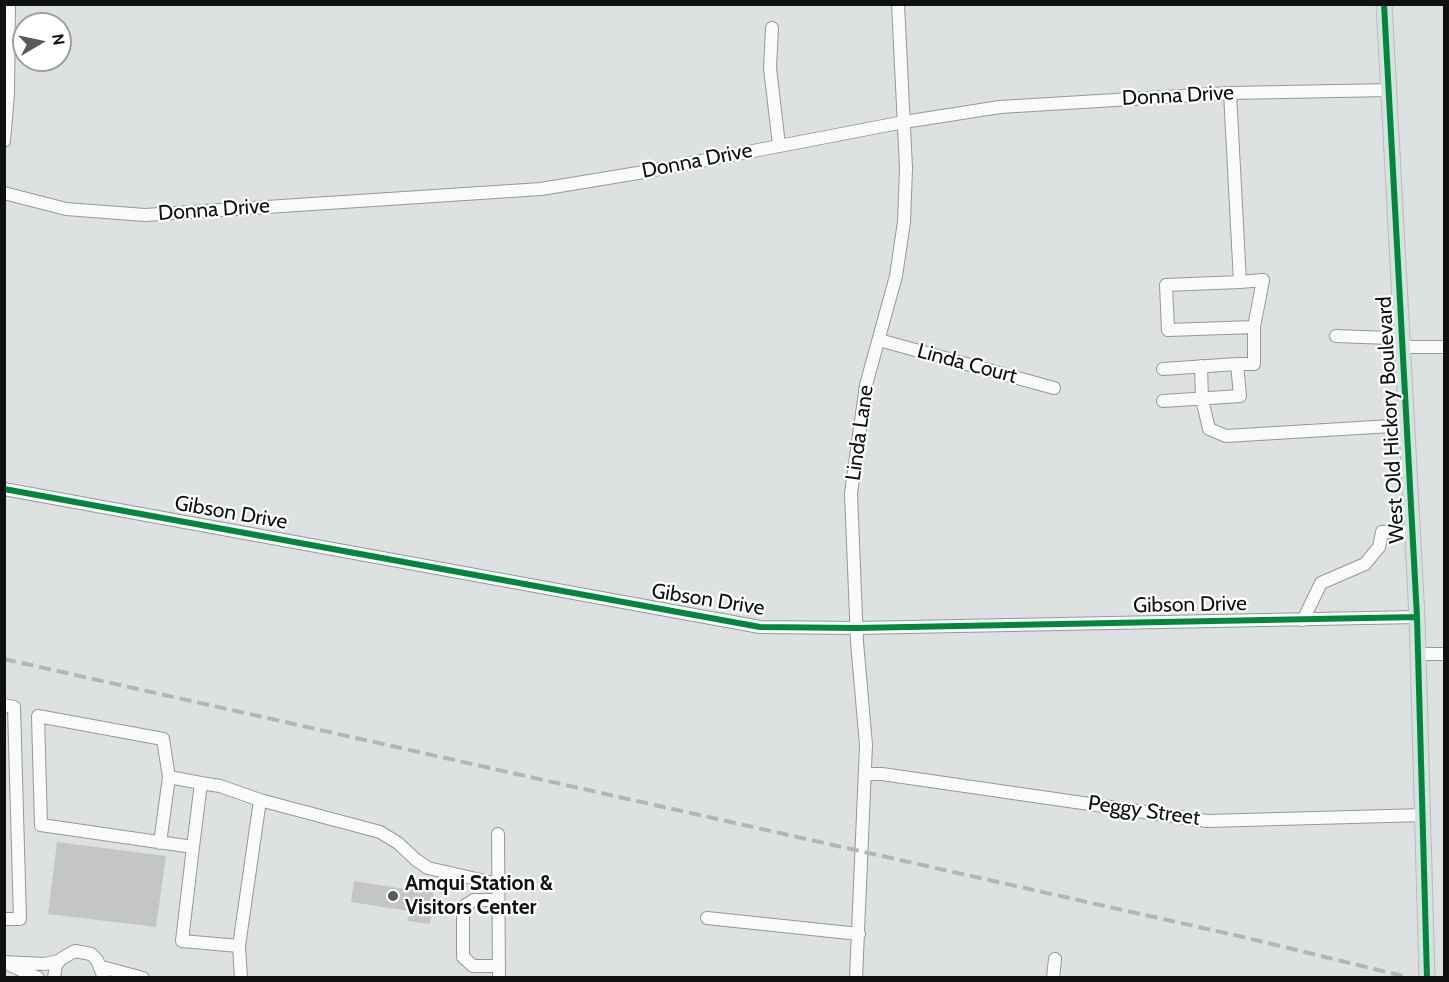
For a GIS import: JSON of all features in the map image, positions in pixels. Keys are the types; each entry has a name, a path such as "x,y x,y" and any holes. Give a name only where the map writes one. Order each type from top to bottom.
{"main road":[{"name":"West Old Hickory Boulevard","path":"1384,4 1405,347 1417,616 1424,815 1426,978"}],"street":[{"path":"4,141 9,94 9,4"},
{"name":"Linda Lane","path":"856,978 866,774 851,493 862,410 896,276 904,222 904,122 898,4"},
{"path":"772,28 770,68 779,145"},
{"name":"Donna Drive","path":"4,193 66,209 145,215 541,189 904,122 1000,107 1230,93 1390,90"},
{"path":"1230,93 1240,282"},
{"path":"1163,369 1254,364 1254,327 1263,280 1166,285 1168,330 1254,327"},
{"path":"1336,336 1389,338 1405,347 1444,347"},
{"name":"Linda Court","path":"879,340 1054,388"},
{"path":"1164,401 1240,396 1237,364"},
{"path":"1200,366 1202,399 1209,429 1226,436 1408,425"},
{"name":"Gibson Drive","path":"4,489 760,627 857,628 1417,616"},
{"path":"1303,620 1321,583 1365,564 1379,547 1382,531 1413,531"},
{"path":"1418,654 1444,654"},
{"path":"4,705 14,707 20,919 4,919"},
{"path":"160,843 168,777 163,739 38,716 41,825 160,843 193,847"},
{"name":"Peggy Street","path":"866,774 882,774 1207,821 1424,815"},
{"path":"168,777 220,786 260,800 380,832 398,843 415,860 428,868 498,884"},
{"path":"201,783 182,940 239,946"},
{"path":"241,978 239,946 260,800"},
{"path":"498,834 499,972 472,966 463,957 463,907 474,900 498,900"},
{"path":"707,918 859,934"},
{"path":"54,978 59,961 67,954 83,952 98,960 103,972 143,978"},
{"path":"1053,978 1055,959"},
{"path":"5,963 59,961"},
{"path":"5,963 38,978"}],"building":[{"path":"57,842 166,856 156,927 48,914"},
{"name":"Amqui Station & Visitors Center","path":"354,881 411,890 412,881 435,884 430,924 408,921 409,911 351,902"}],"railway":[{"path":"4,659 1243,937 1403,976"}],"cycle path":[{"path":"1384,4 1417,617 1427,978"},
{"path":"4,489 760,627 857,628 1417,617"}],"place":[{"name":"Amqui Station & Visitors Center","path":"393,896"}]}
